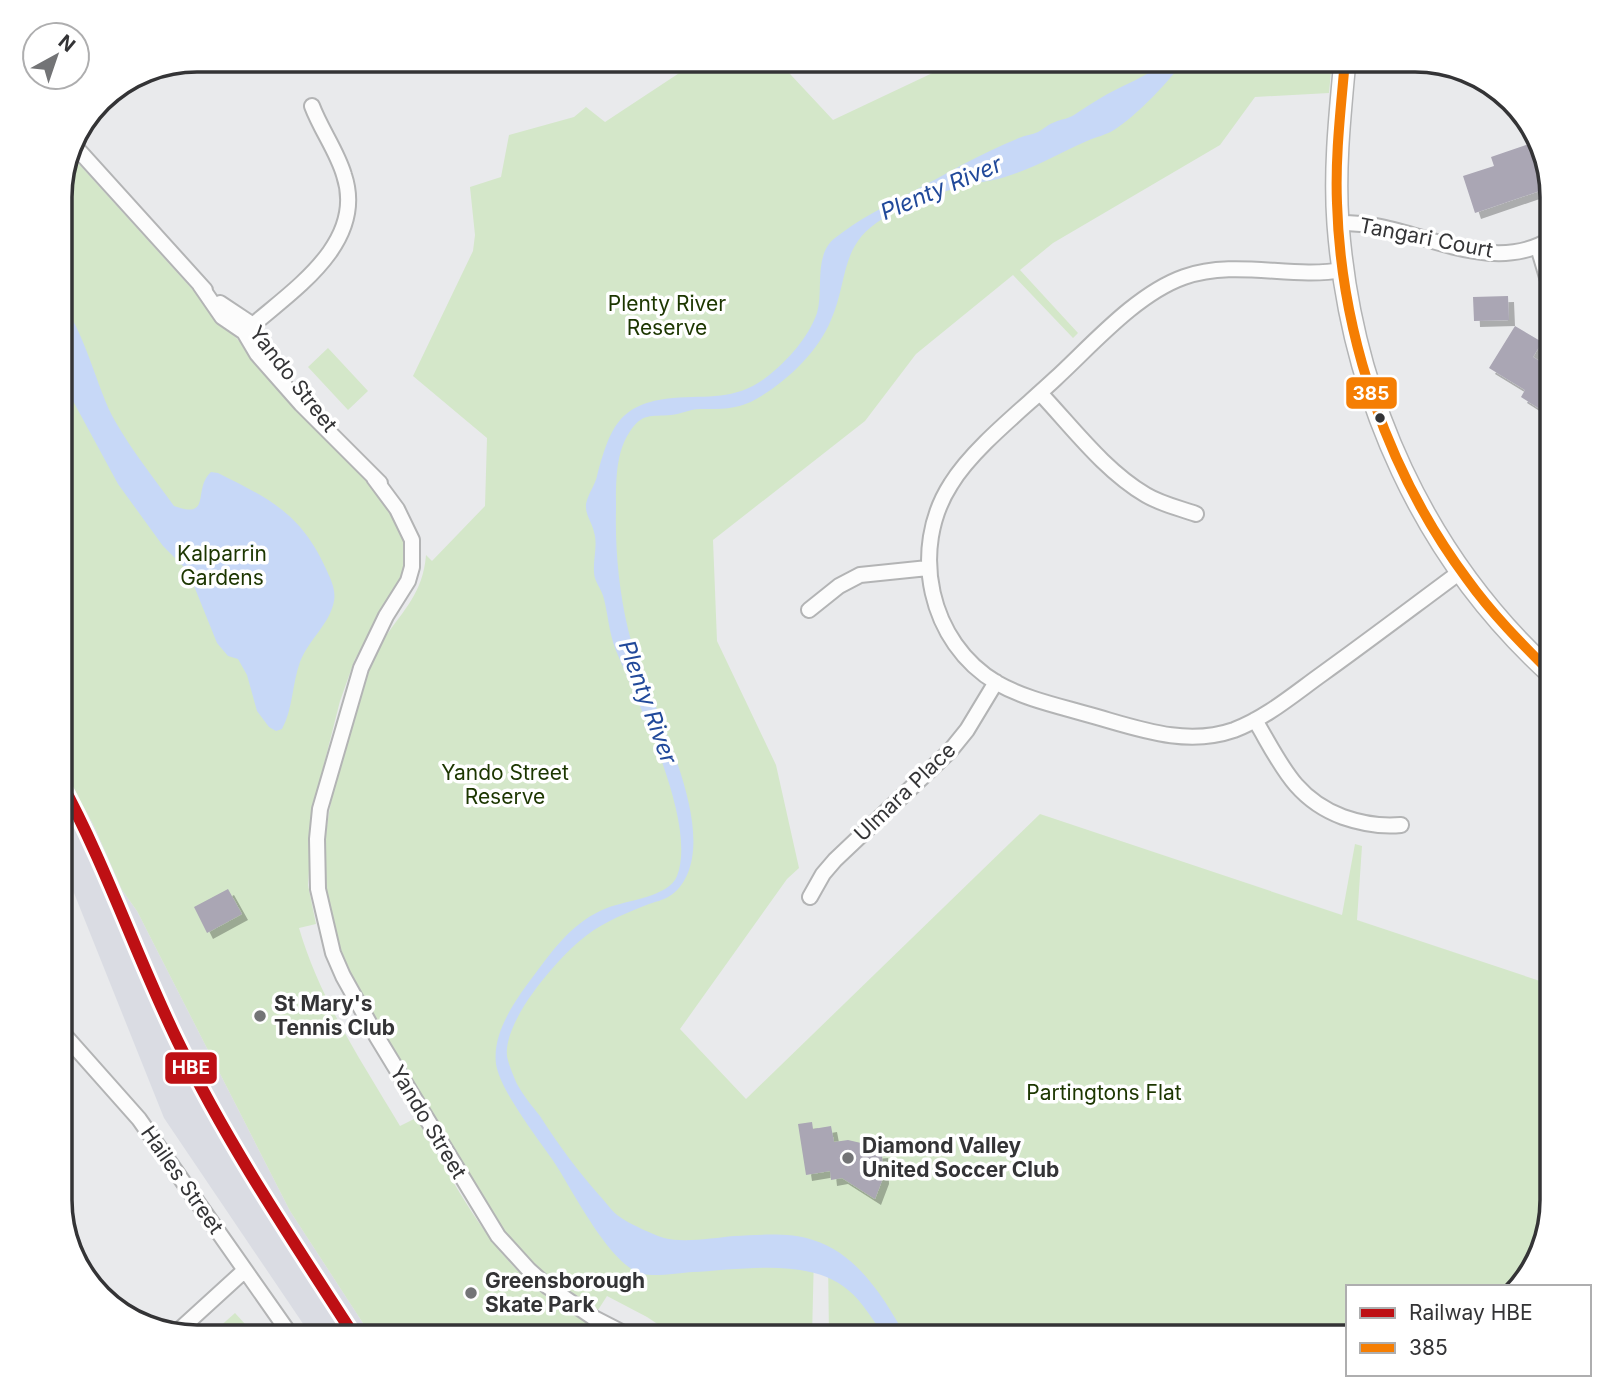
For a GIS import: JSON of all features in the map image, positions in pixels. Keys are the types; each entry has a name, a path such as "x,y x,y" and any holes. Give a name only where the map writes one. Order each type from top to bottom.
{"street":[{"path":"1344,72 1337,148 1338,223 1343,270 1360,360 1374,404 1411,490 1460,572 1540,662"},
{"path":"248,328 325,259 341,235 348,190 345,176 312,106"},
{"name":"Yando Street","path":"80,152 200,285 248,328 265,351 311,401 350,452 374,478 412,540 413,552 408,581 386,616 360,668 320,809 317,839 318,889 333,953 377,1037 498,1236 547,1286 583,1312 607,1325"},
{"name":"Tangari Court","path":"1338,223 1382,227 1490,254 1538,247"},
{"path":"1538,247 1540,254"},
{"path":"1343,270 1305,273 1226,269 1205,271 1168,284 1129,311 974,455 950,484 933,524 928,568 936,608 947,632 974,665 996,682 1023,695 1155,734 1197,737 1234,730 1282,704 1460,572"},
{"path":"1040,393 1103,460 1131,485 1148,496 1196,514"},
{"path":"809,610 839,586 860,575 928,568"},
{"name":"Ulmara Place","path":"810,897 835,860 950,751 967,730 996,682"},
{"path":"1255,720 1285,773 1308,799 1321,808 1364,824 1382,827 1401,825"},
{"name":"Hailes Street","path":"72,1044 139,1119 283,1325"},
{"path":"186,1324 246,1270"}],"shaded area":[{"path":"72,786 94,826 122,890 137,911 290,1211 364,1325 304,1325 164,1118 72,888"}],"green space":[{"path":"681,72 788,72 833,120 935,72 1331,72 1329,93 1255,97 1220,145 1053,243 1020,270 1078,333 1073,338 1013,275 916,354 865,421 713,540 717,641 776,765 799,868 787,879 680,1029 746,1099 1040,814 1342,915 1355,844 1362,846 1357,920 1540,981 1539,1216 1531,1248 1507,1285 1346,1285 1346,1325 829,1325 828,1259 814,1254 812,1325 659,1325 607,1296 598,1310 569,1294 528,1258 495,1219 375,1016 344,958 330,917 326,895 324,871 327,824 343,754 365,681 379,647 417,590 426,555 432,561 485,506 487,438 413,376 473,251 475,235 470,187 501,177 509,135 574,117 586,107 605,122"},
{"name":"Kalparrin Gardens","path":"77,162 364,479 395,517 402,530 408,557 399,590 372,626 372,632 355,659 340,701 313,808 308,885 316,924 299,928 330,1005 400,1126 416,1118 469,1208 500,1251 536,1288 592,1325 364,1325 290,1211 137,911 122,890 94,826 72,786 72,189"},
{"path":"328,348 368,391 348,410 308,367"},
{"path":"235,1313 246,1325 222,1325"}],"water":[{"name":"Plenty River","path":"1150,72 1175,72 1152,98 1111,132 1016,173 952,189 884,218 859,239 847,263 837,305 825,332 810,354 790,374 769,391 737,407 696,409 647,417 634,426 624,441 617,470 616,491 617,555 622,600 636,655 685,786 692,819 693,849 687,875 674,893 617,917 594,930 563,957 523,1007 508,1041 507,1056 519,1088 591,1186 620,1217 648,1232 672,1239 784,1235 813,1240 829,1247 856,1267 879,1293 899,1325 876,1325 848,1290 832,1280 795,1269 732,1269 654,1275 634,1271 617,1257 594,1227 511,1099 496,1064 498,1040 513,1005 558,945 575,927 595,913 666,889 677,876 681,853 679,825 672,794 662,761 615,648 603,595 594,576 595,537 586,504 612,432 628,412 640,406 673,398 734,393 745,390 768,376 797,348 813,322 819,304 821,263 828,245 835,238 882,208 978,157 1072,116"},
{"path":"72,320 115,421 174,506 194,509 198,506 206,479 211,472 218,473 283,510 307,535 317,551 332,582 334,601 328,617 300,662 282,729 276,731 269,727 257,711 247,675 238,659 228,656 217,643 188,571 163,546 118,484 72,399"}],"building":[{"path":"1528,144 1538,173 1540,191 1475,213 1463,176 1494,166 1491,157"},
{"path":"1508,296 1509,320 1474,321 1473,297"},
{"path":"1515,326 1540,341 1533,357 1540,361 1540,409 1521,397 1525,390 1489,368"},
{"path":"228,889 242,914 207,933 194,907"},
{"name":"Diamond Valley United Soccer Club","path":"812,1122 813,1129 831,1126 834,1142 848,1140 861,1143 872,1153 882,1152 883,1178 875,1199 842,1178 831,1180 830,1171 806,1175 798,1124"}],"rail line":[{"name":"HBE","path":"72,804 163,1010 197,1080 262,1192 347,1325"}],"transit line":[{"name":"385","path":"1344,72 1337,167 1340,253 1359,352 1374,401 1392,449 1439,538 1487,604 1540,662"}],"place":[{"name":"St Mary's Tennis Club","path":"260,1016"},
{"name":"Diamond Valley United Soccer Club","path":"848,1158"},
{"name":"Greensborough Skate Park","path":"471,1293"}],"park label":[{"name":"Plenty River Reserve","path":"667,316"},
{"name":"Yando Street Reserve","path":"505,785"},
{"name":"Partingtons Flat","path":"1104,1093"}]}
